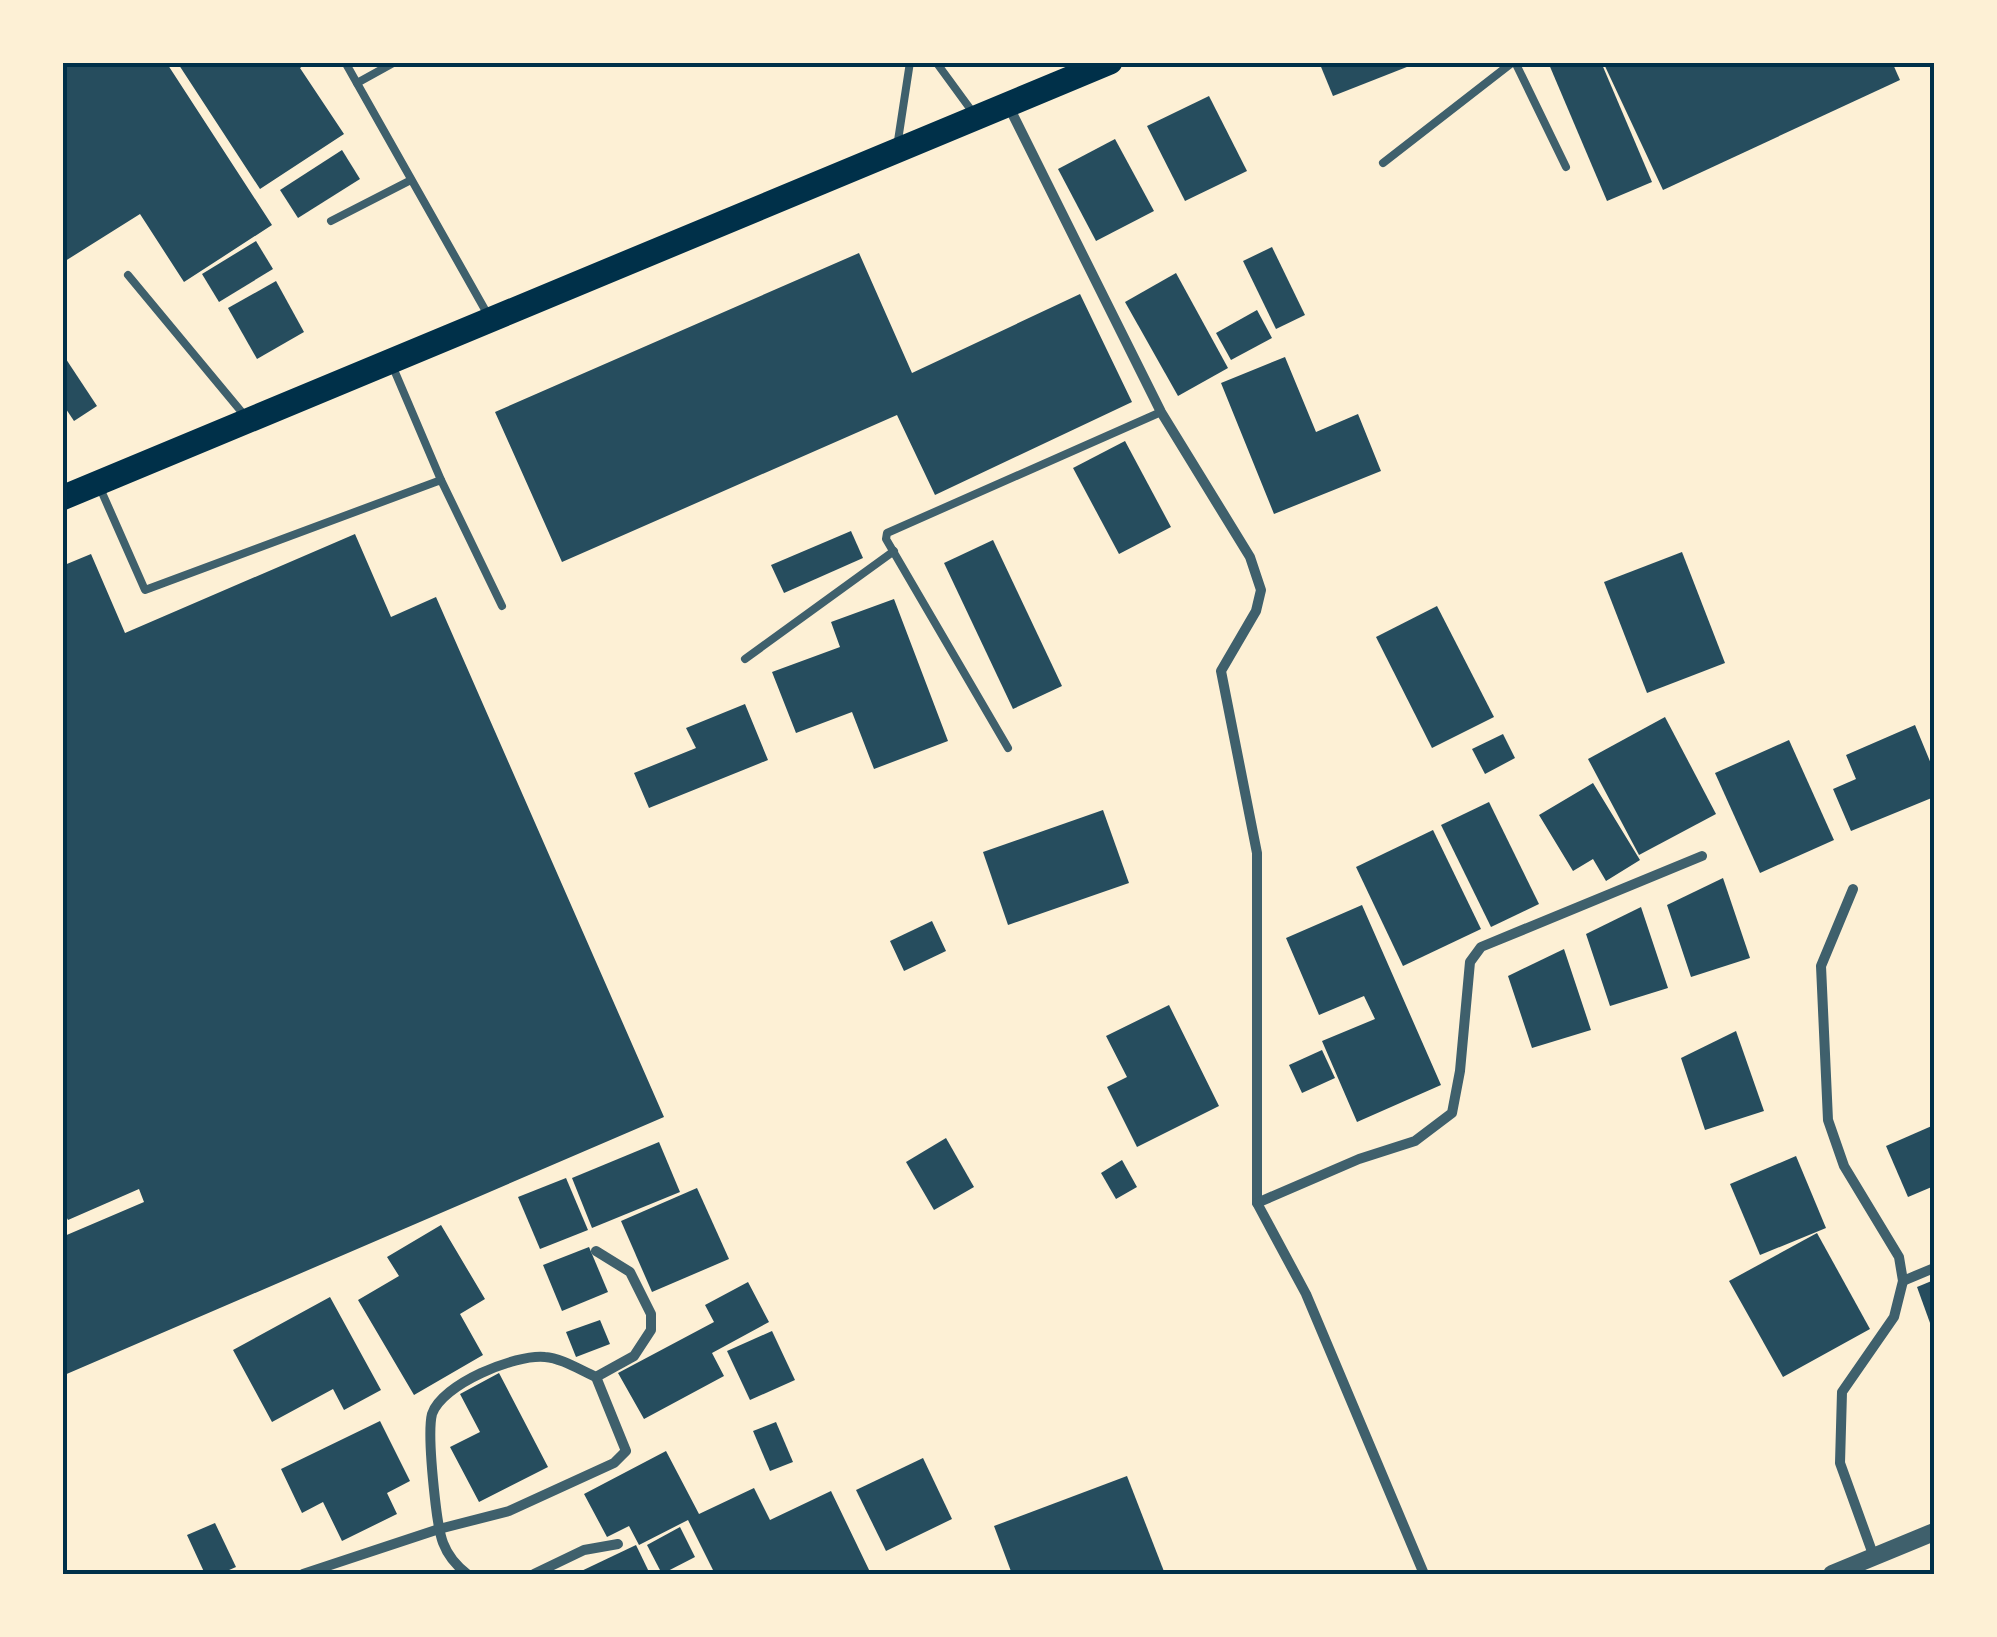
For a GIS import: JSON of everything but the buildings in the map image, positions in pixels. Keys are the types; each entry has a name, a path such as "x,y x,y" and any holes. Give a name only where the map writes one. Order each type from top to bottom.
{"main road":[{"path":"62,498 1110,62"}],"street":[{"path":"1008,105 1161,412 1250,558 1261,590 1256,611 1221,671 1257,853 1257,1203 1306,1294 1424,1574"},
{"path":"1257,1203 1415,1141 1452,1114 1470,962 1481,946 1702,856"},
{"path":"1853,889 1821,966 1828,1120 1844,1166 1899,1257 1903,1281 1894,1317 1842,1392 1840,1463 1874,1557"},
{"path":"596,1251 630,1272 651,1314 651,1330 634,1356 596,1377"},
{"path":"1903,1281 1934,1268"},
{"path":"303,1574 439,1529 509,1511 614,1462 626,1451 596,1377 548,1356 522,1358 498,1365 441,1399 432,1416 439,1529 450,1560 467,1574"},
{"path":"1832,1574 1934,1532"},
{"path":"534,1574 555,1570 584,1550 618,1544"}],"lane":[{"path":"345,62 490,319"},
{"path":"356,83 395,62"},
{"path":"896,151 910,62"},
{"path":"936,62 976,118"},
{"path":"1383,163 1514,62 1566,167"},
{"path":"331,221 411,180"},
{"path":"128,275 248,420"},
{"path":"391,361 441,480 502,606"},
{"path":"1008,748 886,539 890,529 1161,412"},
{"path":"98,484 145,590 441,480"},
{"path":"744,659 894,551"}]}
